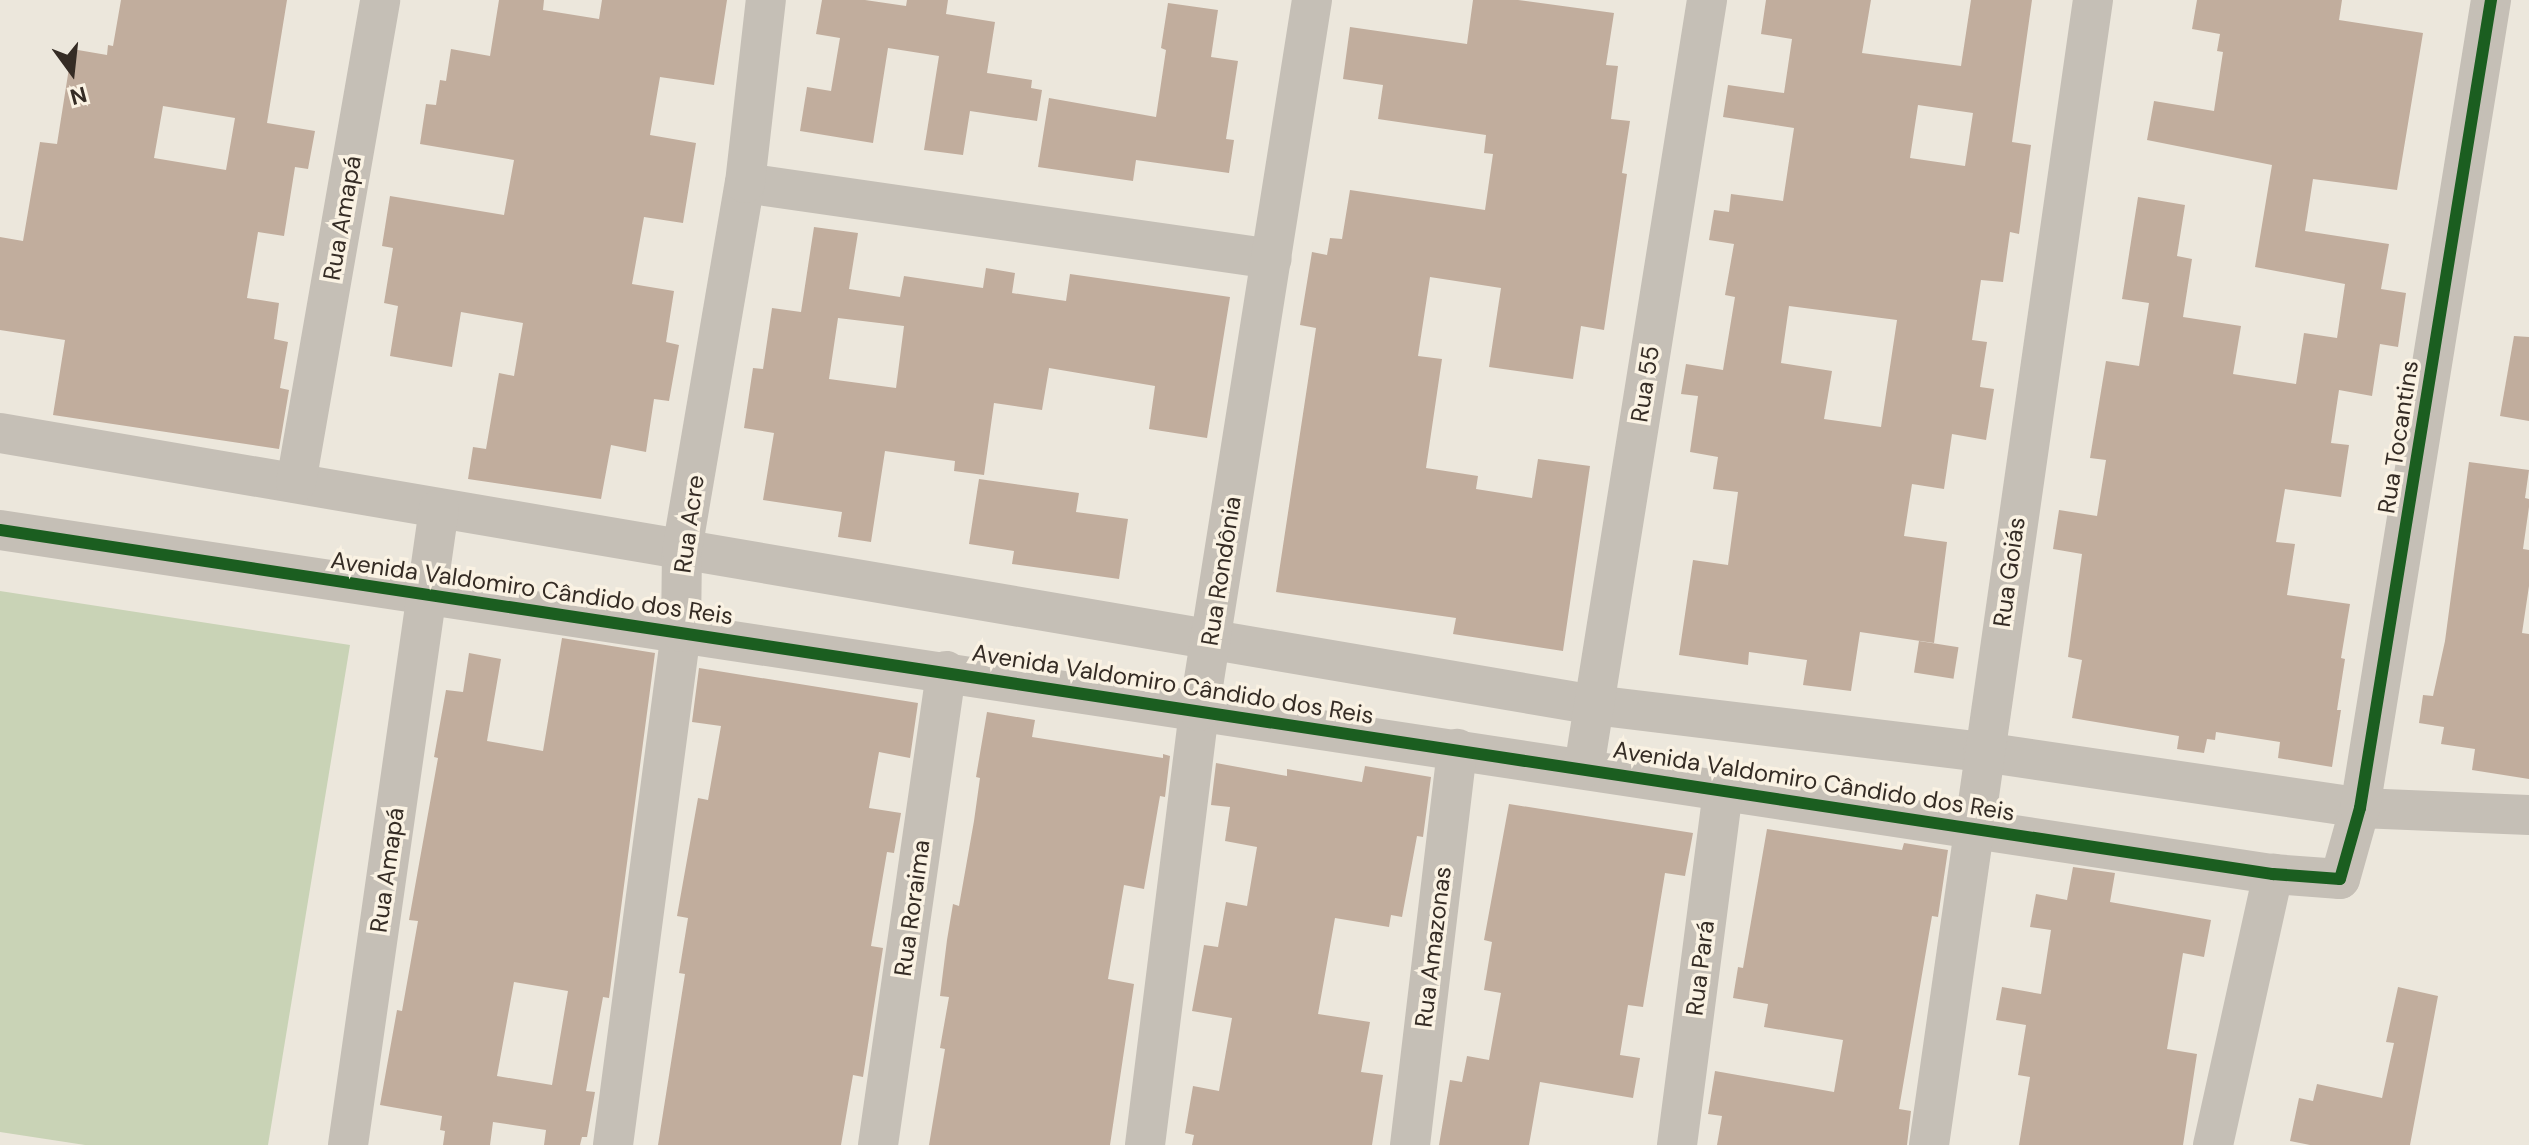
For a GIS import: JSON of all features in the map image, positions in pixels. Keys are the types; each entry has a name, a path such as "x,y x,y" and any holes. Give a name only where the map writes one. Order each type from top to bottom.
{"street":[{"name":"Rua Amapá","path":"296,483 380,0"},
{"name":"Rua Acre","path":"613,1145 681,632 682,550 745,183 766,0"},
{"name":"Rua Rondônia","path":"1145,1145 1199,711 1312,0"},
{"name":"Rua 55","path":"1584,768 1707,0"},
{"name":"Rua Goiás","path":"1929,1145 1972,826 2093,0"},
{"name":"Rua Tocantins","path":"2340,879 2360,808 2491,0"},
{"path":"745,183 1272,259"},
{"name":"Avenida Valdomiro Cândido dos Reis","path":"0,433 1594,705 1983,752 2360,808 2529,815"},
{"name":"Rua Amapá","path":"348,1145 439,509"},
{"name":"Avenida Valdomiro Cândido dos Reis","path":"0,530 1972,826 2273,874 2340,879"},
{"name":"Rua Roraima","path":"878,1145 946,671"},
{"name":"Rua Amazonas","path":"1410,1145 1457,749"},
{"name":"Rua Pará","path":"1677,1145 1723,791"},
{"path":"2213,1145 2273,874"}],"green space":[{"path":"0,591 350,645 268,1145 85,1145 0,1132"}],"building":[{"path":"121,0 287,0 267,123 315,131 308,169 295,167 284,236 258,232 247,298 279,303 274,339 288,342 280,388 289,390 279,449 53,415 65,340 0,330 0,237 23,241 40,142 57,144 72,49 107,55 108,45 113,46","holes":["163,106 235,118 226,170 154,158"]},
{"path":"499,0 544,0 543,10 599,19 602,0 727,0 714,85 660,77 650,135 696,143 683,223 644,217 632,284 674,291 666,342 679,345 669,401 654,399 646,452 611,445 601,499 468,479 473,447 486,449 499,373 514,376 523,323 461,312 452,367 390,356 398,306 384,303 393,248 382,246 390,196 504,215 514,160 420,144 426,104 436,105 440,80 446,81 451,49 490,56"},
{"path":"822,0 865,0 906,6 907,0 948,0 946,14 995,22 987,73 1032,80 1031,88 1042,90 1037,121 970,111 963,155 924,150 939,56 888,48 873,143 800,131 807,87 831,91 840,38 816,34"},
{"path":"1473,0 1518,0 1614,13 1606,65 1618,66 1611,119 1630,121 1622,173 1627,174 1604,330 1581,326 1573,379 1489,367 1501,288 1430,277 1418,356 1442,359 1426,468 1478,476 1476,489 1532,498 1538,459 1590,466 1563,651 1453,634 1456,618 1276,592 1316,328 1300,325 1312,252 1327,255 1330,238 1342,239 1350,190 1485,210 1493,154 1484,153 1486,135 1378,119 1383,85 1343,79 1350,27 1467,44"},
{"path":"1766,0 1871,0 1862,53 1961,66 1971,0 2032,0 2012,142 2031,145 2019,234 2010,232 2003,282 1981,280 1972,340 1987,342 1980,387 1994,389 1986,440 1952,434 1944,489 1912,484 1904,536 1947,542 1934,643 1860,632 1851,691 1803,685 1807,660 1749,652 1748,665 1679,655 1693,560 1728,565 1738,492 1713,489 1718,457 1690,452 1698,396 1681,394 1686,364 1723,370 1735,297 1725,295 1734,244 1709,240 1714,210 1729,212 1731,194 1783,201 1794,128 1723,117 1728,85 1784,93 1792,39 1761,34","holes":["1918,105 1973,113 1965,166 1910,158","1789,306 1897,320 1881,427 1824,419 1832,371 1781,363"]},
{"path":"2197,0 2342,0 2339,20 2423,33 2397,190 2313,179 2305,231 2389,244 2381,289 2406,293 2398,347 2380,344 2372,396 2339,390 2331,443 2349,445 2341,497 2285,489 2276,542 2295,544 2287,595 2350,604 2341,658 2345,659 2337,710 2341,710 2332,767 2278,758 2280,742 2216,732 2215,740 2207,739 2204,753 2177,749 2179,736 2072,718 2082,660 2068,657 2082,554 2053,549 2059,510 2097,516 2106,460 2090,458 2106,361 2139,366 2149,303 2122,299 2138,197 2185,205 2177,256 2192,259 2183,317 2241,326 2233,374 2296,384 2304,333 2337,338 2345,284 2255,267 2272,165 2147,140 2154,101 2214,111 2223,52 2217,51 2220,34 2192,29"},
{"path":"1168,3 1218,10 1211,57 1238,61 1226,139 1234,140 1229,173 1136,160 1133,181 1038,167 1049,98 1156,117 1166,50 1161,48"},
{"path":"814,227 858,233 849,289 900,297 904,276 983,288 986,268 1015,273 1012,293 1066,301 1070,274 1230,297 1207,438 1149,429 1155,386 1049,368 1042,410 994,403 984,475 954,471 955,461 885,451 871,542 838,537 842,512 763,500 774,433 744,428 753,368 763,369 772,308 801,312","holes":["838,318 904,326 896,388 829,379"]},
{"path":"2514,336 2529,337 2529,421 2500,416"},
{"path":"2469,462 2529,470 2525,498 2529,499 2529,507 2523,549 2529,550 2529,586 2522,633 2529,634 2529,779 2472,770 2475,749 2441,744 2444,727 2419,723 2423,695 2433,696 2445,641"},
{"path":"979,479 1079,493 1076,512 1128,519 1119,579 1012,564 1014,551 969,544"},
{"path":"562,638 655,653 609,998 603,997 586,1091 595,1092 587,1137 582,1137 580,1145 544,1145 546,1130 493,1122 490,1145 443,1145 445,1131 440,1130 442,1116 380,1105 397,1010 402,1011 418,921 409,920 438,758 434,757 446,690 463,692 469,653 501,659 487,741 543,751","holes":["514,982 568,991 552,1085 497,1076"]},
{"path":"1919,641 1959,647 1954,679 1914,673"},
{"path":"699,668 918,703 910,758 879,752 869,808 901,813 894,853 887,852 871,946 883,948 863,1077 853,1075 841,1145 658,1145 685,974 679,973 688,918 677,916 698,798 708,800 721,726 692,722"},
{"path":"987,712 1035,720 1032,737 1163,758 1163,754 1170,756 1165,797 1160,796 1144,889 1124,885 1108,979 1134,984 1110,1145 929,1145 945,1049 940,1048 949,997 940,996 947,940 953,904 959,906 974,821 980,778 976,777"},
{"path":"1216,763 1287,776 1287,769 1362,782 1365,766 1431,777 1423,837 1417,836 1402,917 1391,915 1389,927 1335,918 1318,1014 1370,1022 1361,1072 1383,1075 1372,1145 1192,1145 1194,1135 1185,1133 1193,1086 1219,1091 1232,1018 1192,1011 1204,945 1218,947 1226,902 1247,906 1257,847 1225,841 1230,807 1211,805"},
{"path":"1509,804 1693,833 1685,876 1665,873 1643,1007 1628,1005 1620,1055 1640,1058 1633,1098 1540,1082 1529,1145 1439,1145 1450,1080 1462,1082 1467,1056 1489,1060 1501,993 1484,990 1492,942 1484,940"},
{"path":"1767,829 1902,850 1904,843 1948,850 1938,917 1932,916 1899,1109 1911,1111 1907,1145 1717,1145 1722,1116 1708,1114 1715,1071 1834,1092 1843,1040 1764,1027 1768,1004 1733,998 1738,967 1743,968"},
{"path":"2073,867 2115,873 2110,902 2211,920 2204,957 2183,953 2167,1049 2197,1054 2183,1145 2019,1145 2030,1077 2018,1075 2026,1025 1996,1020 2002,987 2041,994 2051,930 2030,927 2036,894 2067,900"},
{"path":"2398,987 2438,996 2410,1145 2310,1145 2290,1141 2299,1098 2313,1101 2317,1084 2382,1098 2394,1043 2386,1042"}],"cycle path":[{"path":"0,530 2273,874 2340,879 2360,808 2491,0"}]}
